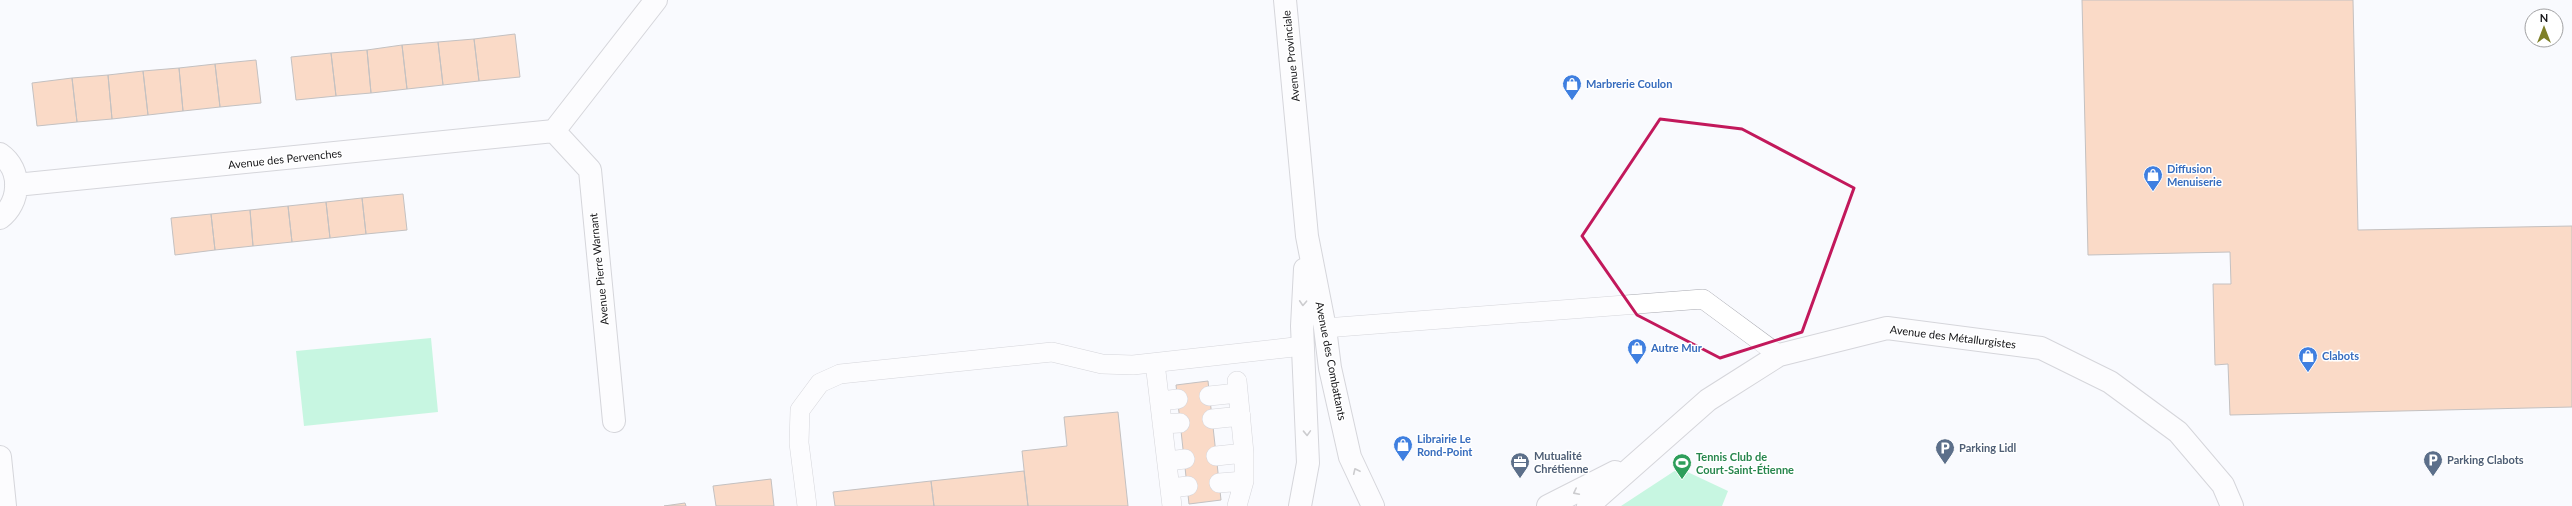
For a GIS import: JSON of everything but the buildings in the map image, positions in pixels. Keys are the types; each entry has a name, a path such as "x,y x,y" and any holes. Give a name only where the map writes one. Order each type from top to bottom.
{"street":[{"path":"554,131 656,0"},
{"name":"Avenue Provinciale","path":"1285,0 1297,112"},
{"name":"Avenue des Combattants","path":"1297,112 1307,236 1325,328 1330,368 1350,457 1373,506"},
{"name":"Avenue des Pervenches","path":"16,185 554,131"},
{"name":"Avenue Pierre Warnant","path":"554,131 590,170 614,421"},
{"path":"0,154 10,164 16,185 10,209 0,218"},
{"name":"Avenue des Combattants","path":"1300,506 1308,462 1302,326 1307,236"},
{"name":"Avenue des Métallurgistes","path":"1588,506 1648,455 1708,400 1779,355 1887,328 2041,348 2110,382 2178,432 2223,485 2232,506"},
{"name":"Avenue des Métallurgistes","path":"1548,506 1648,455"},
{"path":"0,457 5,506"}],"lane":[{"path":"1325,328 1704,299 1779,355"},
{"path":"807,506 799,443 800,410 820,383 840,374 1052,352 1102,364 1133,365 1304,346"},
{"path":"1155,363 1169,400 1179,487 1172,506"},
{"path":"1209,396 1238,387 1244,453 1244,481 1237,506"},
{"path":"1212,419 1241,416"},
{"path":"1216,456 1244,453"},
{"path":"1219,483 1244,481"}],"highlighted area":[{"path":"1660,119 1742,129 1854,188 1802,332 1720,358 1637,315 1582,236"}],"green space":[{"path":"431,338 438,412 304,426 296,351"},
{"name":"Tennis Club de Court-Saint-Étienne","path":"1679,468 1728,491 1722,506 1621,506"}],"place":[{"name":"Marbrerie Coulon","path":"1572,101"},
{"name":"Diffusion Menuiserie","path":"2153,192"},
{"name":"Autre Mur","path":"1637,365"},
{"name":"Clabots","path":"2308,373"},
{"name":"Librairie Le Rond-Point","path":"1403,462"},
{"name":"Parking Lidl","path":"1945,465"},
{"name":"Parking Clabots","path":"2433,477"},
{"name":"Mutualité Chrétienne","path":"1520,479"},
{"name":"Tennis Club de Court-Saint-Étienne","path":"1682,480"}]}
